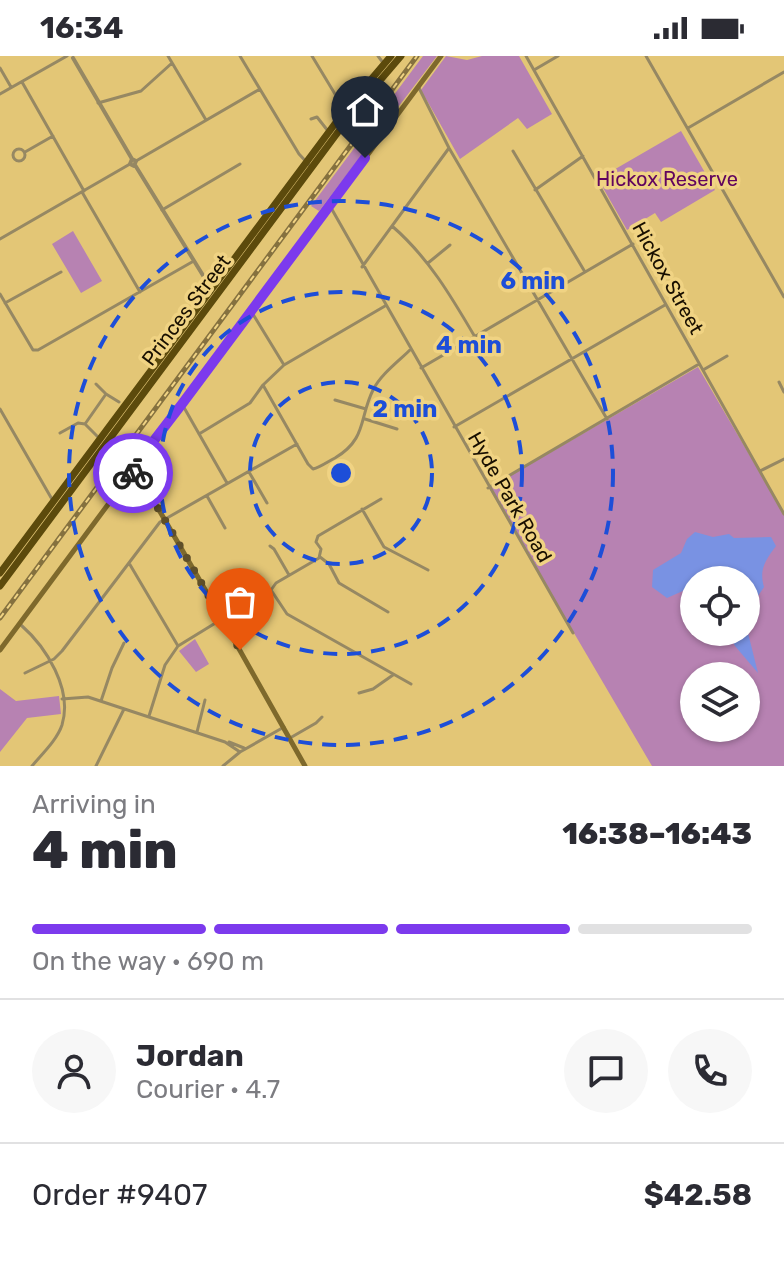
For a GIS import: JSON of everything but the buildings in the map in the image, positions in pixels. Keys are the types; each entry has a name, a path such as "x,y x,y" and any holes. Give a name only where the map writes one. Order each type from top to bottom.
{"highway":[{"name":"Princes Street","path":"309,165 346,109 391,56"},
{"name":"Princes Street","path":"0,573 214,292 384,61 401,56"},
{"name":"Princes Street","path":"0,586 99,438 214,292"}],"main road":[{"path":"136,471 182,404 441,56"},
{"path":"0,650 118,490 136,471 182,404"},
{"path":"136,471 305,766"}],"street":[{"path":"0,94 70,56 192,262 214,292"},
{"path":"168,56 206,120"},
{"path":"240,56 309,165"},
{"path":"312,56 346,109"},
{"name":"Hickox Street","path":"526,56 784,514"},
{"path":"534,70 558,56"},
{"path":"646,56 784,297"},
{"path":"98,103 141,91 172,63"},
{"path":"0,68 11,87"},
{"path":"688,128 784,72"},
{"path":"22,82 140,292"},
{"path":"419,86 449,148 607,419"},
{"path":"0,239 260,89"},
{"path":"311,119 317,117 329,132"},
{"path":"25,152 53,136"},
{"path":"362,267 449,148"},
{"path":"513,151 585,272"},
{"path":"535,190 583,156"},
{"path":"162,210 240,164"},
{"name":"Hyde Park Road","path":"330,206 573,633"},
{"path":"392,226 410,241 441,280 475,337"},
{"path":"421,368 633,244"},
{"path":"428,263 450,245"},
{"path":"0,294 33,350 192,262"},
{"path":"5,303 61,272"},
{"path":"454,427 667,304"},
{"path":"199,434 250,403 284,365 385,306"},
{"path":"251,311 284,365"},
{"path":"263,385 308,464 313,469 318,468 353,444 375,386 411,349"},
{"path":"703,370 727,356"},
{"path":"488,488 700,364"},
{"path":"779,382 784,392"},
{"path":"96,384 119,402"},
{"path":"85,424 106,394"},
{"path":"335,400 366,409"},
{"path":"182,404 227,483"},
{"path":"0,409 55,504"},
{"path":"365,419 397,429"},
{"path":"60,433 78,423 85,424 99,438"},
{"path":"25,673 62,651 157,524 297,444"},
{"path":"760,471 784,459"},
{"path":"249,472 267,503"},
{"path":"207,496 225,528"},
{"path":"320,557 321,549 316,542 318,536 381,499"},
{"path":"362,509 384,547 428,570"},
{"path":"270,546 289,575"},
{"path":"218,612 271,590 276,583 320,557"},
{"path":"320,557 329,564 344,587 388,612"},
{"path":"128,563 178,646"},
{"path":"271,590 287,614 411,684"},
{"path":"149,716 165,665 178,646 222,619"},
{"path":"19,624 35,638 51,660 62,699 61,728 32,766"},
{"path":"101,701 124,643"},
{"path":"359,693 373,689 393,675"},
{"path":"62,699 88,697 245,749"},
{"path":"197,732 205,700"},
{"path":"96,766 124,709"},
{"path":"290,738 322,717"},
{"path":"223,766 240,752 284,727"},
{"path":"225,742 240,752"}],"green space":[{"path":"423,56 437,56 319,211 311,206"},
{"path":"446,56 467,60 482,56 519,56 552,114 527,129 518,118 460,159 421,90"},
{"name":"Hickox Reserve","path":"681,131 715,190 661,222 655,213 627,230 598,179"},
{"path":"73,231 102,281 81,293 52,244"},
{"path":"698,367 784,514 784,766 652,766 489,488"},
{"path":"195,639 209,664 196,672 179,651"},
{"path":"0,689 16,701 59,696 61,714 27,718 0,752"}],"water":[{"path":"695,532 713,537 729,534 734,538 771,537 776,546 764,565 764,587 760,593 760,566 680,566 680,592 667,598 652,587 653,570 681,553 687,539"},
{"path":"735,646 751,646 755,662 749,662"}],"railway":[{"path":"0,618 417,56"}],"way so far":[{"path":"133,473 155,503 240,650"}],"route":[{"path":"133,473 132,469 157,434 365,158"}]}
